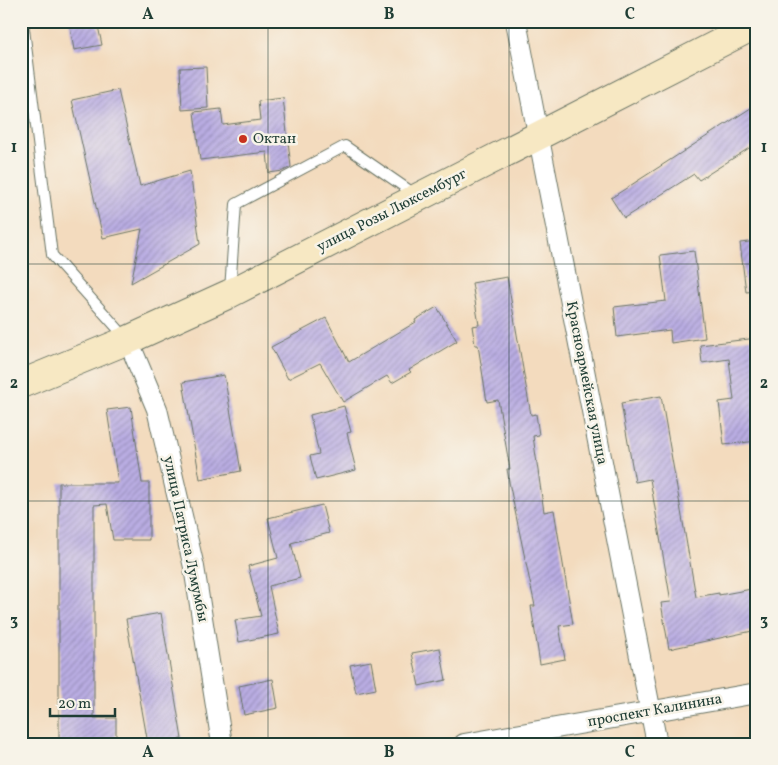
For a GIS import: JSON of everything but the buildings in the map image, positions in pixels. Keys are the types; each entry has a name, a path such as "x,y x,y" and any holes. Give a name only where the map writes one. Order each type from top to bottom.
{"main road":[{"name":"улица Розы Люксембург","path":"21,384 128,340 229,294 757,24"}],"street":[{"name":"Красноармейская улица","path":"516,21 657,744"},
{"name":"улица Патриса Лумумбы","path":"128,340 157,409 194,567 222,744"},
{"name":"проспект Калинина","path":"464,744 757,693"}],"lane":[{"path":"23,21 52,255 128,340"},
{"path":"229,294 236,204 345,146 418,198"}],"place":[{"name":"Октан","path":"243,139"}]}
